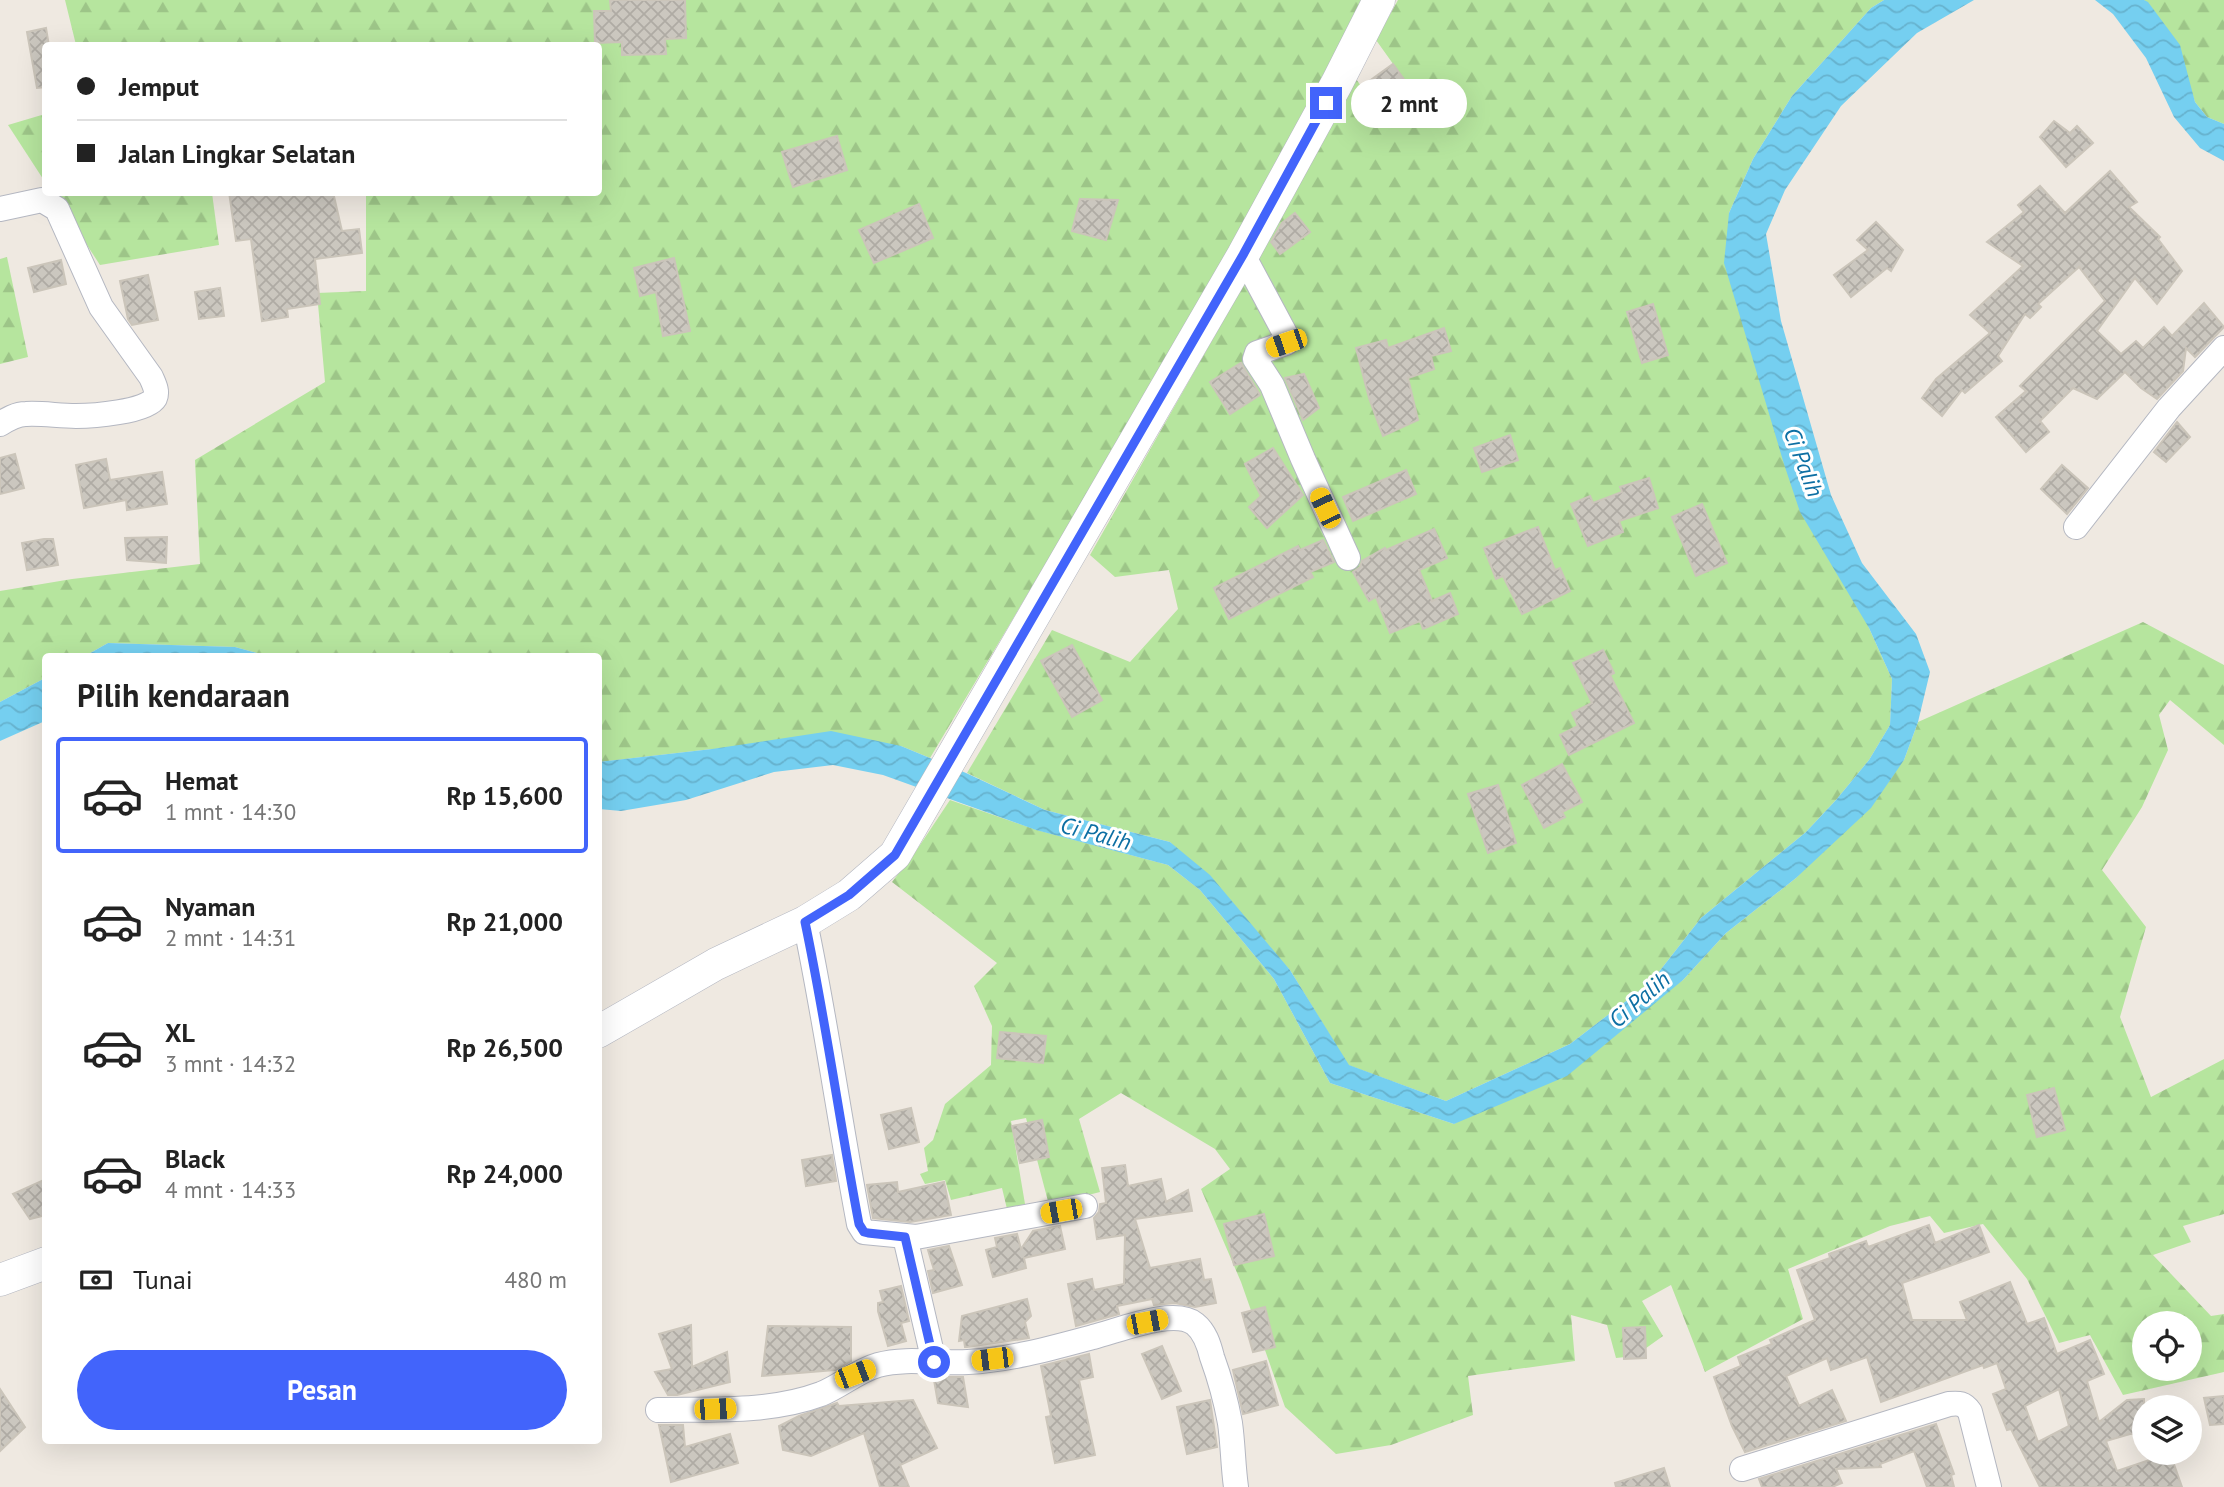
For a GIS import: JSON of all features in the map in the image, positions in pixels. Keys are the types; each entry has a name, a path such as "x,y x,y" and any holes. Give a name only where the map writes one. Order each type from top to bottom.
{"street":[{"path":"602,1030 716,964 805,922 849,895 895,855 1243,255 1379,0"},
{"path":"0,209 42,200 57,209 101,307 151,377 156,394 149,405 138,409 78,416 25,414 11,417 0,424"},
{"path":"1243,255 1288,339 1286,343 1257,353 1255,359 1272,385 1348,558"},
{"path":"2076,527 2169,408 2224,348"},
{"path":"805,922 822,1004 859,1224 864,1232 916,1237 1085,1206"},
{"path":"905,1237 934,1362"},
{"path":"0,1280 42,1264"},
{"path":"658,1410 784,1404 821,1394 855,1374 878,1365 909,1360 968,1362 1015,1356 1147,1322 1172,1317 1188,1319 1198,1326 1206,1339 1222,1386 1230,1426 1236,1487"},
{"path":"1742,1469 1958,1403 1970,1412 1989,1487"}],"green space":[{"path":"65,0 1368,0 1245,229 930,758 901,746 712,749 602,762 602,653 257,653 235,647 108,643 90,653 42,653 42,680 0,702 0,591 72,579 200,564 195,460 325,382 317,293 366,291 366,196 602,196 602,42 75,42"},
{"path":"1398,0 1884,0 1871,8 1792,96 1753,159 1729,213 1869,628 1892,679 1890,725 1869,760 1836,800 1806,832 1701,918 1651,982 1570,1044 1446,1101 1348,1065 1290,970 1170,842 1045,810 967,773 1052,630 1130,662 1178,609 1169,570 1115,577 1090,555 1247,279 1354,76 1384,119 1416,96 1376,40"},
{"path":"2144,0 2224,0 2224,124 2207,117 2195,102 2189,84"},
{"path":"42,115 42,177 8,125"},
{"path":"55,196 212,196 219,245 100,265"},
{"path":"7,257 28,357 0,364 0,259"},
{"path":"2143,622 2224,665 2224,745 2170,700 2159,715 2168,750 2142,807 2102,870 2146,927 2120,1017 2151,1097 2224,1059 2224,1214 2183,1226 2191,1242 2153,1255 2211,1316 2224,1314 2224,1372 2202,1377 2202,1311 2132,1311 2132,1381 2184,1381 2123,1395 2090,1335 2059,1343 2027,1279 1983,1224 1944,1233 1930,1216 1890,1226 1788,1269 1803,1319 1705,1372 1671,1285 1642,1301 1663,1336 1635,1356 1616,1358 1607,1325 1571,1315 1575,1361 1468,1376 1473,1415 1391,1445 1336,1454 1285,1407 1241,1282 1201,1189 1230,1169 1215,1149 1121,1093 1079,1119 1100,1192 1049,1205 1026,1118 1011,1121 1025,1204 1007,1209 1002,1188 951,1200 945,1180 925,1184 920,1174 928,1171 924,1148 933,1140 945,1104 991,1065 992,1026 974,986 997,963 892,882 950,800 1037,830 1168,865 1200,890 1274,979 1330,1083 1454,1124 1683,980 1726,933 1796,878 1904,760 1918,722"}],"water":[{"name":"Ci Palih","path":"1884,0 1974,0 1917,33 1841,106 1785,190 1766,234 1781,321 1831,495 1862,563 1916,634 1930,672 1918,722 1904,760 1871,808 1796,878 1726,933 1683,980 1567,1076 1454,1124 1330,1083 1274,979 1200,890 1168,865 1036,830 883,775 833,765 774,772 686,800 621,811 602,809 602,762 712,749 831,731 901,746 1045,810 1170,842 1210,875 1290,970 1349,1065 1446,1101 1570,1044 1651,982 1701,918 1806,832 1869,760 1890,725 1892,679 1869,628 1800,512 1724,263 1729,213 1753,159 1792,96 1871,8"},
{"path":"2095,0 2148,2 2180,45 2195,102 2207,117 2224,124 2224,161 2200,148 2174,117 2146,58 2113,14"},
{"path":"108,643 235,647 257,653 90,653"},
{"path":"42,680 42,722 0,741 0,702"}],"building":[{"path":"610,0 685,0 686,38 665,39 666,54 622,55 622,42 595,42 594,11 611,11"},
{"path":"46,28 48,42 42,42 42,87 37,88 27,32"},
{"path":"1393,64 1416,96 1384,119 1361,87"},
{"path":"2054,121 2070,133 2077,126 2093,143 2066,167 2040,137"},
{"path":"837,136 847,170 793,187 782,152"},
{"path":"2110,171 2137,202 2129,207 2160,237 2158,239 2182,271 2157,304 2135,278 2097,331 2121,354 2136,341 2143,348 2164,327 2172,336 2204,303 2224,327 2195,357 2186,348 2183,371 2157,399 2125,372 2097,399 2073,388 2040,421 2049,432 2026,452 1996,417 2026,391 2020,386 2105,301 2079,267 2038,304 2041,307 2030,318 2025,314 1998,356 2002,361 1965,393 1962,390 1942,416 1922,398 1936,379 1990,333 1970,315 2023,266 1987,242 2024,212 2018,205 2040,186 2065,213"},
{"path":"230,196 334,196 342,231 359,229 362,253 315,259 320,304 287,309 288,317 262,321 251,239 236,241"},
{"path":"1080,199 1118,200 1106,240 1072,231"},
{"path":"919,204 933,238 874,263 859,230"},
{"path":"1295,213 1310,232 1280,254 1271,242 1282,223"},
{"path":"1876,222 1903,250 1891,271 1887,268 1851,297 1834,275 1868,250 1857,240"},
{"path":"674,258 690,331 663,336 656,292 640,296 634,268"},
{"path":"61,260 66,284 34,292 28,268"},
{"path":"148,275 158,320 132,325 128,319 120,281"},
{"path":"220,288 224,316 199,319 195,292"},
{"path":"1653,304 1668,355 1642,363 1627,312"},
{"path":"1444,328 1451,351 1431,356 1434,369 1408,378 1418,420 1383,436 1369,398 1356,348 1386,340 1388,348"},
{"path":"1241,363 1260,395 1230,414 1210,382"},
{"path":"1304,374 1319,408 1303,420 1285,378"},
{"path":"2177,422 2190,437 2166,462 2154,452"},
{"path":"1510,435 1518,460 1482,472 1474,448"},
{"path":"1273,448 1303,495 1267,528 1249,507 1261,496 1245,464"},
{"path":"15,454 24,488 0,494 0,458"},
{"path":"106,459 110,480 162,472 167,504 127,510 126,500 84,508 76,465"},
{"path":"2062,465 2088,488 2067,514 2041,489"},
{"path":"1406,470 1416,494 1353,521 1343,497"},
{"path":"1649,478 1658,508 1619,521 1623,532 1588,546 1571,504 1590,496 1593,503 1622,492 1620,487"},
{"path":"1702,504 1727,563 1696,576 1672,517"},
{"path":"1538,527 1555,570 1560,568 1570,591 1522,614 1503,576 1496,579 1484,548"},
{"path":"1434,529 1447,558 1419,570 1432,601 1450,593 1458,614 1423,629 1420,621 1390,633 1376,597 1369,601 1353,572 1360,567 1362,561 1385,548 1386,550"},
{"path":"167,537 166,563 127,560 125,538"},
{"path":"53,539 58,565 27,570 22,543"},
{"path":"1323,540 1334,562 1310,572 1313,577 1229,619 1214,588 1298,546 1300,550"},
{"path":"1072,645 1102,700 1072,717 1041,661"},
{"path":"1603,650 1614,673 1610,675 1634,723 1569,755 1560,735 1578,726 1572,713 1592,703 1573,663"},
{"path":"1562,764 1582,802 1562,812 1565,817 1544,828 1522,785"},
{"path":"1498,785 1516,843 1488,853 1468,794"},
{"path":"1000,1032 1046,1036 1043,1063 997,1058"},
{"path":"2054,1088 2065,1130 2037,1137 2027,1095"},
{"path":"911,1108 919,1142 889,1149 881,1115"},
{"path":"1042,1120 1049,1157 1020,1163 1012,1126"},
{"path":"832,1155 836,1181 806,1186 802,1160"},
{"path":"1125,1165 1128,1186 1161,1179 1166,1202 1188,1190 1192,1211 1135,1219 1150,1268 1200,1259 1204,1280 1211,1279 1216,1303 1195,1307 1175,1303 1154,1305 1152,1299 1117,1306 1119,1314 1076,1326 1068,1284 1092,1279 1094,1290 1124,1284 1125,1235 1097,1239 1094,1218 1099,1212 1100,1204 1106,1203 1102,1168"},
{"path":"42,1181 42,1216 30,1219 13,1194"},
{"path":"897,1182 898,1192 944,1182 951,1215 910,1222 873,1218 867,1185"},
{"path":"1264,1214 1274,1256 1234,1265 1224,1224"},
{"path":"1929,1225 1935,1243 1979,1225 1989,1252 1902,1283 1912,1320 1967,1320 1960,1302 2010,1282 2027,1324 2044,1318 2057,1354 2090,1340 2104,1374 2087,1381 2099,1422 2127,1400 2132,1400 2132,1434 2106,1441 2117,1471 2135,1465 2174,1465 2182,1487 2040,1487 2011,1429 2007,1430 1993,1394 2006,1389 1997,1363 1984,1368 1983,1365 1881,1402 1867,1357 1831,1370 1827,1358 1786,1376 1799,1406 1832,1390 1846,1421 1745,1452 1714,1377 1741,1366 1738,1357 1772,1344 1770,1340 1815,1320 1797,1270 1830,1258 1829,1254 1866,1241 1868,1247","holes":["2059,1389 2069,1426 2038,1442 2025,1406"]},
{"path":"1060,1226 1065,1249 1024,1258 1026,1268 993,1277 986,1250 997,1247 995,1238 1017,1234 1021,1249 1033,1231"},
{"path":"949,1246 962,1285 933,1293 928,1271 934,1270 928,1250"},
{"path":"901,1286 909,1321 901,1323 906,1341 888,1346 878,1311 878,1303 883,1302 880,1291"},
{"path":"1027,1299 1031,1316 1025,1322 1029,1338 967,1347 964,1340 959,1341 962,1316"},
{"path":"1265,1307 1275,1347 1253,1352 1242,1313"},
{"path":"691,1325 692,1367 727,1352 730,1382 668,1395 655,1372 672,1369 659,1334"},
{"path":"768,1326 851,1327 851,1361 835,1370 762,1376"},
{"path":"1645,1327 1646,1358 1624,1359 1623,1328"},
{"path":"1162,1346 1181,1391 1162,1399 1142,1354"},
{"path":"1089,1354 1093,1377 1079,1380 1095,1455 1055,1463 1046,1417 1051,1416 1041,1366"},
{"path":"1266,1361 1278,1405 1243,1414 1233,1370"},
{"path":"963,1377 968,1407 938,1403 934,1380"},
{"path":"0,1389 25,1427 0,1451"},
{"path":"2224,1396 2224,1424 2210,1425 2204,1398"},
{"path":"913,1400 937,1448 900,1465 909,1487 880,1487 864,1433 811,1456 783,1450 779,1426 799,1416 837,1403 839,1406"},
{"path":"1210,1400 1217,1447 1187,1454 1177,1407"},
{"path":"1936,1424 1954,1474 1951,1475 1954,1487 1927,1487 1914,1451 1880,1464 1881,1467 1836,1469 1842,1483 1832,1487 1762,1487 1759,1479"},
{"path":"659,1425 683,1425 685,1447 730,1434 738,1463 671,1482"},
{"path":"1664,1468 1670,1487 1616,1487 1615,1483"}],"route":[{"path":"934,1362 905,1237 864,1232 859,1224 822,1004 805,922 849,895 895,855 1243,255 1326,103"}]}
